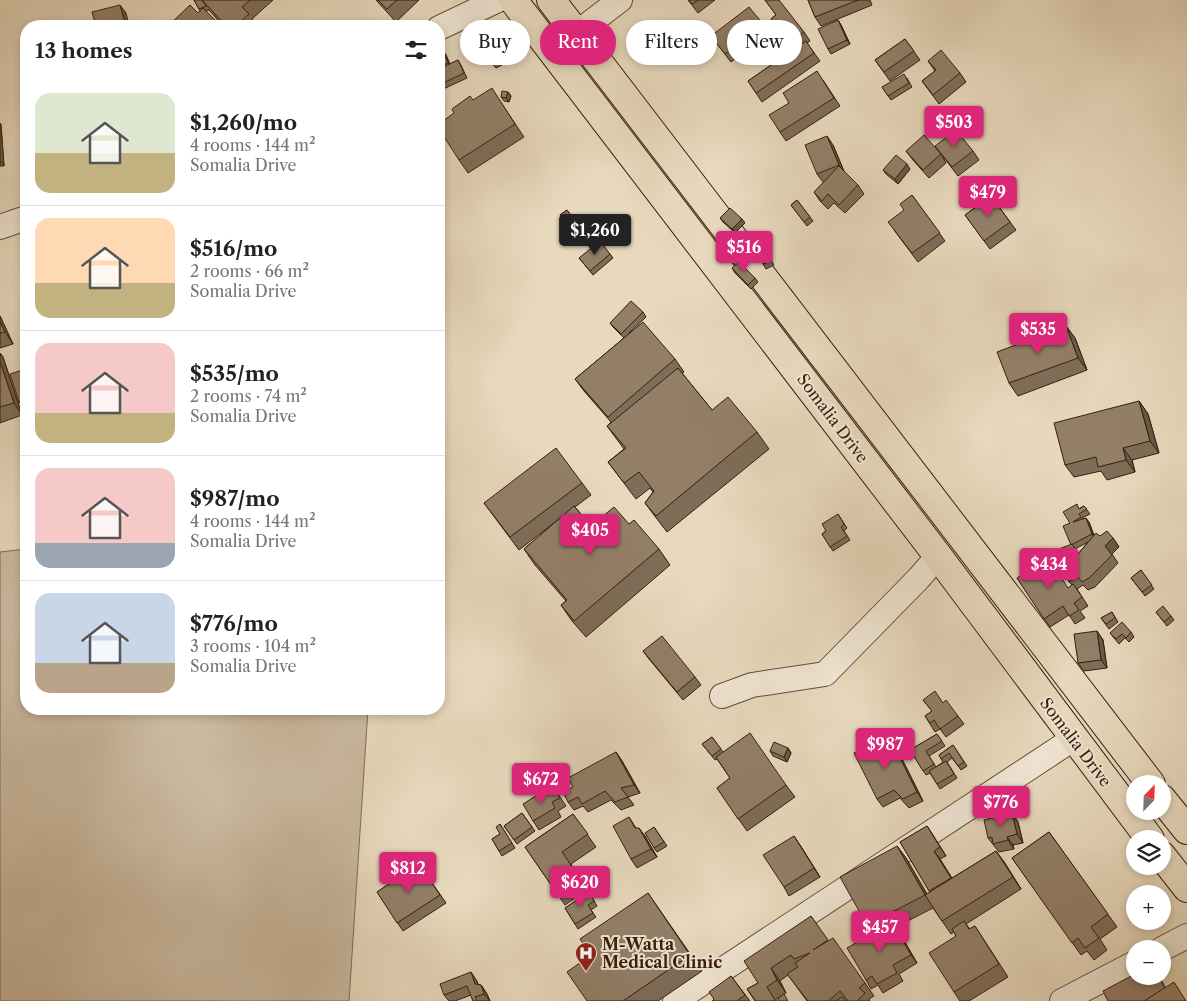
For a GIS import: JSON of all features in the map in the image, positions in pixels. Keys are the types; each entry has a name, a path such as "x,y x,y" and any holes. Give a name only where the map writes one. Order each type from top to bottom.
{"main road":[{"name":"Somalia Drive","path":"513,0 938,556 1143,830"},
{"name":"Somalia Drive","path":"550,0 567,20"},
{"name":"Somalia Drive","path":"602,65 1144,775"},
{"path":"1171,810 1187,830"},
{"path":"1171,868 1187,888"}],"street":[{"path":"445,25 498,0"},
{"path":"593,20 620,0"},
{"path":"0,227 20,220"},
{"path":"722,696 752,685 825,674 938,556"},
{"path":"675,1001 1074,739"},
{"path":"1171,944 1187,936"},
{"path":"1062,1001 1126,968"}],"shaded area":[{"path":"20,550 20,715 368,715 349,1001 0,1001 0,552"}],"building":[{"path":"194,0 202,0 206,6 199,9"},
{"path":"202,0 250,0 242,7 249,14 242,20 220,20"},
{"path":"378,0 397,0 387,9"},
{"path":"689,0 698,0 692,4"},
{"path":"765,0 779,0 795,20 772,20 776,15"},
{"path":"808,0 858,0 815,17"},
{"path":"120,5 124,20 94,20 92,12"},
{"path":"190,5 198,13 203,8 215,20 174,20"},
{"path":"749,7 760,20 732,20"},
{"path":"838,20 847,40 828,49 818,29"},
{"path":"727,24 727,52 725,54 717,44 717,31"},
{"path":"905,39 914,51 884,72 875,60"},
{"path":"806,41 814,53 802,61 802,44"},
{"path":"941,50 960,73 933,95 922,81 936,70 928,61"},
{"path":"458,60 464,73 445,82 445,66"},
{"path":"771,65 797,65 756,93 748,81"},
{"path":"817,71 834,98 780,132 769,115 789,103 783,93"},
{"path":"904,74 909,83 888,96 882,87"},
{"path":"492,88 515,124 459,160 445,138 445,120 454,113 452,109 470,96 473,100"},
{"path":"502,91 508,92 506,98 501,97"},
{"path":"956,130 973,151 952,167 935,146"},
{"path":"924,135 941,154 923,170 906,151"},
{"path":"827,136 839,165 817,174 805,145"},
{"path":"896,155 907,164 895,179 883,170"},
{"path":"839,166 858,185 839,205 828,194 822,201 814,192"},
{"path":"912,195 940,233 912,253 888,222 904,210 900,204"},
{"path":"991,196 1010,222 984,241 965,215"},
{"path":"797,200 810,217 804,222 791,205"},
{"path":"730,208 742,219 732,229 720,218"},
{"path":"567,210 578,225 572,230 560,215"},
{"path":"742,234 753,246 747,252 736,240"},
{"path":"600,241 610,254 590,271 579,258"},
{"path":"766,251 771,261 763,264 759,254"},
{"path":"739,262 755,278 748,285 732,268"},
{"path":"631,301 643,312 621,334 610,323"},
{"path":"0,322 5,332 0,333"},
{"path":"643,322 675,359 608,417 575,379"},
{"path":"1066,326 1078,358 1009,383 997,352"},
{"path":"0,362 14,403 0,407"},
{"path":"678,368 712,410 728,397 757,432 656,516 645,503 654,491 639,472 624,483 608,462 626,448 607,426"},
{"path":"20,371 20,402 19,402 10,374"},
{"path":"1139,401 1150,441 1123,448 1126,460 1098,467 1096,457 1065,465 1054,423"},
{"path":"556,448 582,483 510,537 484,503"},
{"path":"1077,504 1079,509 1084,506 1087,509 1079,514 1081,517 1073,522 1086,518 1092,534 1071,545 1063,526 1070,523 1063,512"},
{"path":"574,506 591,526 614,507 629,524 634,520 659,549 574,621 561,605 567,600 524,549"},
{"path":"838,514 844,524 841,527 847,536 830,547 822,534 826,531 822,524"},
{"path":"1107,531 1113,538 1105,546 1112,555 1089,578 1082,582 1077,576 1069,582 1054,551 1072,544 1078,554 1096,533 1100,536"},
{"path":"1048,557 1068,588 1073,584 1082,597 1074,603 1079,610 1069,616 1063,606 1044,619 1017,578"},
{"path":"1141,570 1152,585 1142,592 1131,578"},
{"path":"1163,606 1171,616 1164,622 1156,612"},
{"path":"1112,612 1115,618 1106,624 1101,618"},
{"path":"1122,622 1131,632 1126,638 1122,634 1116,639 1110,633"},
{"path":"1097,631 1101,660 1078,663 1074,634"},
{"path":"662,636 695,677 677,692 643,651"},
{"path":"935,691 943,703 946,700 958,716 940,729 934,720 930,723 925,716 932,711 923,700"},
{"path":"750,733 786,785 738,819 717,788 730,778 716,757"},
{"path":"937,734 942,741 926,751 934,764 923,771 910,750"},
{"path":"889,736 917,792 903,799 894,790 877,799 854,753"},
{"path":"712,737 721,749 712,756 702,744"},
{"path":"774,742 788,748 784,757 770,751"},
{"path":"953,745 964,762 958,766 949,753 941,759 939,755"},
{"path":"616,752 634,785 621,788 628,797 615,802 605,791 582,804 578,797 568,802 563,792 573,787 568,778"},
{"path":"946,761 954,774 937,784 929,771"},
{"path":"545,790 548,795 556,791 560,798 552,802 555,808 533,821 523,804"},
{"path":"522,813 532,827 514,840 504,826"},
{"path":"1012,813 1017,834 1007,837 1008,840 993,844 992,837 988,838 984,820"},
{"path":"573,814 588,834 562,852 579,877 556,892 525,847"},
{"path":"629,817 635,828 639,828 651,849 631,859 613,826"},
{"path":"500,824 512,843 499,851 492,839 500,834 496,827"},
{"path":"927,826 940,847 934,851 951,878 929,891 900,842"},
{"path":"654,827 664,842 654,848 645,833"},
{"path":"1049,832 1108,914 1091,927 1099,938 1085,948 1078,938 1072,943 1012,858"},
{"path":"794,836 814,868 784,887 763,855"},
{"path":"897,846 925,895 867,925 840,877"},
{"path":"996,851 1013,877 942,921 925,895"},
{"path":"419,864 440,895 397,923 377,892"},
{"path":"589,892 594,901 588,905 593,913 575,924 565,908"},
{"name":"M-Watta Medical Clinic","path":"648,893 690,955 623,1001 587,1001 567,972 591,955 580,939"},
{"path":"811,916 828,940 813,950 833,938 865,983 859,988 865,993 857,1001 848,1001 840,991 828,1001 808,1001 787,974 798,967 795,963 810,953 794,959 791,955 771,968 777,980 767,987 775,1000 756,1001 747,989 758,983 744,961"},
{"path":"964,921 969,929 975,926 999,964 954,992 929,953 956,936 952,929"},
{"path":"892,922 911,955 893,965 897,973 877,984 872,976 866,980 847,948"},
{"path":"471,972 475,984 481,985 484,994 475,997 477,1001 473,1001 467,986 444,995 440,984"},
{"path":"731,976 745,995 737,1001 712,1001 714,999 709,992"},
{"path":"1126,979 1126,985 1163,985 1165,988 1144,1001 1108,1001 1103,991"},
{"path":"1174,982 1186,1001 1144,1001 1171,985"},
{"path":"784,994 788,1001 779,1001 778,998"},
{"path":"842,997 845,1001 836,1001"}],"place":[{"name":"M-Watta Medical Clinic","path":"586,972"}]}
